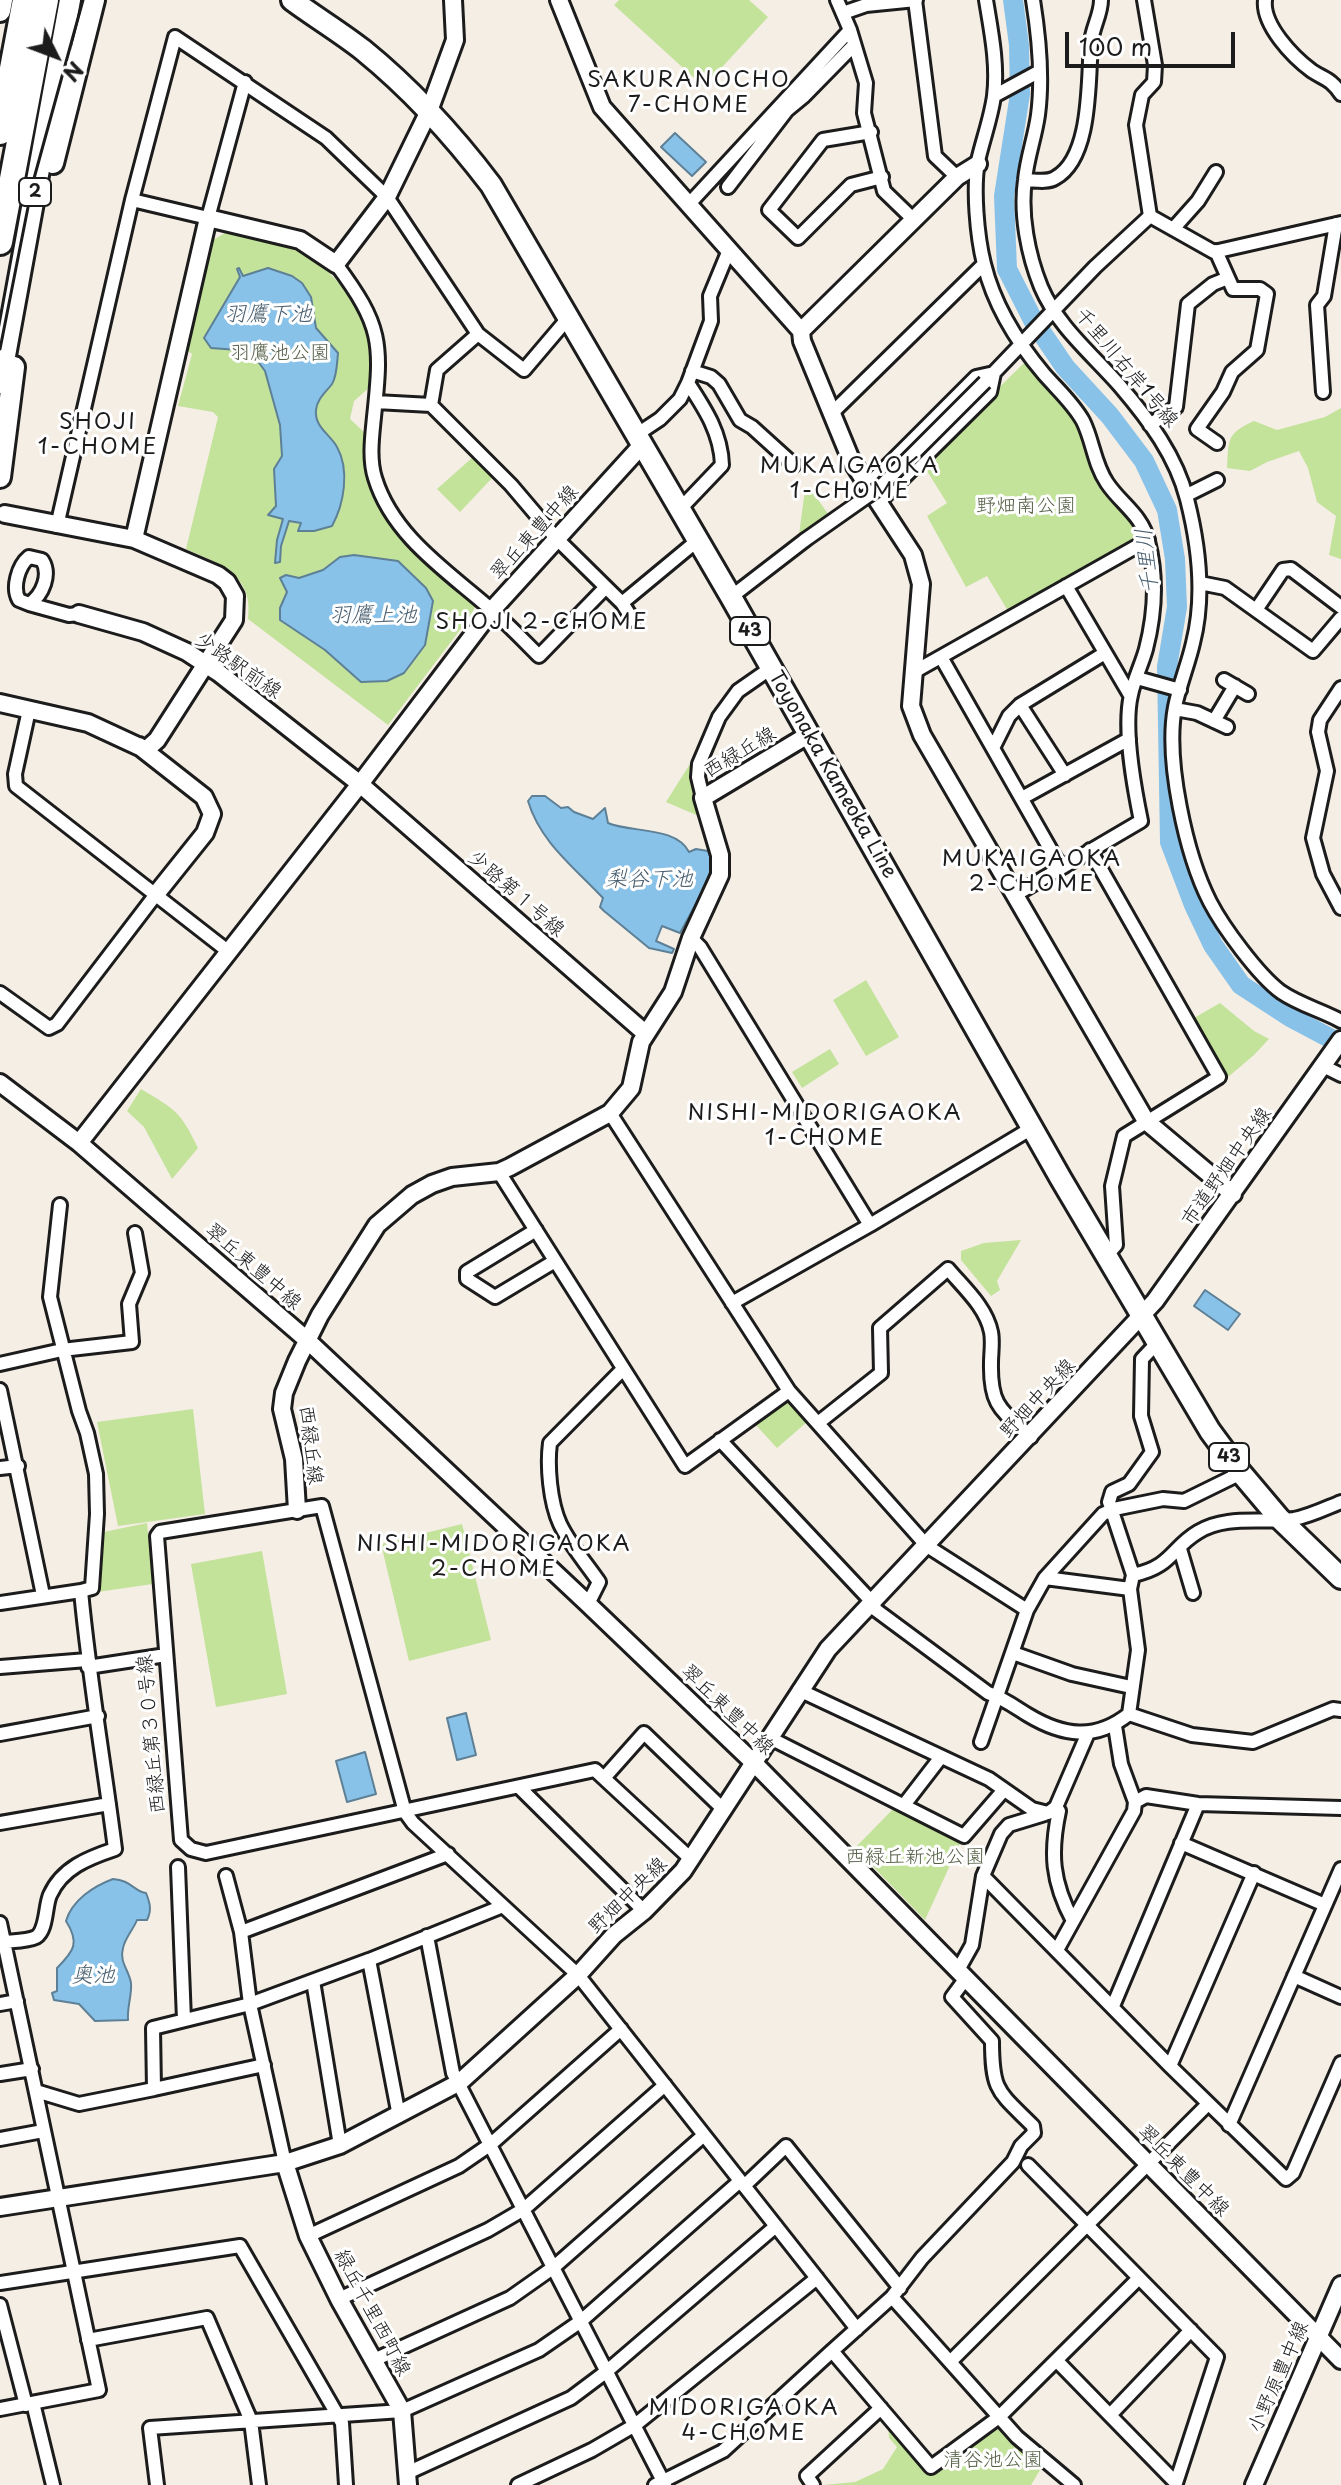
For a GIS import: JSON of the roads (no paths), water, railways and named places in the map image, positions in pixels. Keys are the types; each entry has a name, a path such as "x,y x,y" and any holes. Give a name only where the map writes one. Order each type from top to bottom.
{"highway":[{"path":"0,132 25,0"},
{"path":"0,242 46,0"}],"main road":[{"path":"0,11 2,0"},
{"name":"2","path":"0,383 70,0"},
{"path":"19,280 44,200 94,0"},
{"name":"Toyonaka Kameoka Line","path":"292,0 361,49 429,111 491,185 731,597 1032,1128 1210,1431 1279,1518 1341,1578"},
{"path":"0,477 15,362 11,319"}],"street":[{"path":"336,264 387,197 429,111 455,40 453,0"},
{"path":"559,0 602,107 620,131 801,331 802,341 851,460 913,555 921,584 911,706 922,735 1146,1121 1233,1194"},
{"path":"837,0 866,83 864,113 884,191 914,220"},
{"path":"843,13 866,5 915,0 935,156 957,177"},
{"path":"986,0 995,54 994,96 978,164 977,201 984,264 1002,314 1072,404 1084,423 1100,471 1108,485 1140,519 1148,540 1154,573 1154,607 1130,695 1129,739 1141,821 1015,895"},
{"name":"千里川右岸1号線","path":"1033,0 1040,71 1038,113 1025,180 1024,208 1029,248 1053,314 1120,386 1171,456 1187,495 1197,542 1200,583 1194,640 1175,709 1172,753 1180,803 1197,869 1211,904 1256,967 1280,991 1307,1007 1341,1021"},
{"path":"1025,180 1052,180 1067,169 1078,154 1088,98 1091,37 1101,0"},
{"path":"1144,0 1155,65 1154,82 1142,95 1136,125 1150,216"},
{"path":"1265,0 1264,11 1271,29 1311,70 1334,82 1341,94"},
{"path":"689,204 850,30"},
{"path":"57,526 132,200 175,37 326,138 387,197 478,334 524,370 569,317"},
{"path":"728,187 787,110 854,45"},
{"path":"1334,82 1341,68"},
{"path":"994,96 1040,71"},
{"path":"134,539 208,218 245,82"},
{"path":"871,132 823,140 769,210 798,238 851,185 882,177"},
{"path":"801,331 957,177 978,164"},
{"path":"1173,229 1198,201 1208,176"},
{"path":"132,200 300,240 336,264 360,297 376,331 380,362 371,446 374,476 387,507 411,539 539,656 605,588"},
{"path":"1150,216 1216,251 1233,289 1260,289 1267,294 1257,350 1232,372 1223,392 1197,429 1217,443"},
{"path":"731,597 879,488 1053,314 1095,267 1150,216"},
{"path":"1216,251 1338,223 1324,296 1317,305 1323,392"},
{"path":"639,440 680,399 711,321 710,296 729,250"},
{"path":"832,413 984,264"},
{"path":"1150,425 1176,407 1188,304 1213,284 1228,278"},
{"path":"431,405 437,370 478,334"},
{"path":"868,485 976,377 994,373"},
{"path":"879,502 990,392 994,373"},
{"path":"690,377 711,377 719,384 740,420 794,465"},
{"path":"680,509 722,465 711,420 690,377"},
{"path":"376,402 431,405 622,603 633,620"},
{"name":"翠丘東豊中線","path":"79,1143 492,610 639,440"},
{"path":"1187,495 1217,480"},
{"path":"0,703 88,723 148,748 154,744 234,620 236,603 232,589 218,575 134,539 5,514"},
{"path":"622,603 698,540"},
{"path":"912,673 1148,540"},
{"path":"43,589 29,604 19,600 15,592 21,566 29,557 46,564 43,589 48,602 79,614"},
{"path":"1256,610 1283,570 1291,569 1341,607"},
{"path":"1200,583 1225,588 1313,651 1341,618"},
{"path":"1066,586 1130,695"},
{"name":"少路駅前線","path":"29,604 143,632 206,664 360,784"},
{"path":"993,748 1009,716 1020,705 1105,653"},
{"path":"941,657 1061,868"},
{"path":"703,798 698,777 699,764 719,717 738,691 771,668"},
{"path":"1137,678 1180,690"},
{"path":"1214,721 1230,683 1248,694"},
{"path":"1341,688 1320,720 1318,732 1327,771 1313,838 1323,874 1341,908"},
{"path":"1020,705 1065,775"},
{"path":"1175,709 1197,713 1227,727"},
{"path":"29,710 15,774 16,786 229,952"},
{"name":"西緑丘線","path":"808,735 703,798 720,855 721,869 691,938 673,992 645,1033 638,1050 631,1088 610,1113 519,1164 499,1172 442,1180 423,1188 390,1212 370,1233 307,1340 287,1386 282,1409 294,1459 297,1510 322,1506 405,1812 413,1823 578,1975 857,2329"},
{"path":"1022,798 1129,739"},
{"path":"0,993 49,1028 57,1024 205,833 212,814 204,797 139,746"},
{"path":"1327,771 1341,769"},
{"name":"少路第１号線","path":"360,784 645,1033"},
{"path":"1090,850 1219,1077 1124,1136 1112,1186 1116,1245 1107,1255"},
{"path":"691,938 700,947 870,1225"},
{"name":"市道野畑中央線","path":"1142,1316 1233,1194 1341,1040"},
{"path":"1324,1064 1341,1075"},
{"name":"翠丘東豊中線","path":"0,1083 79,1143 307,1340 588,1604 754,1763 1341,2360"},
{"path":"610,1113 789,1391 927,1546 1027,1610"},
{"path":"732,1303 1032,1128"},
{"path":"499,1172 685,1466 789,1391"},
{"path":"0,1603 92,1588 97,1514 96,1474 50,1297 60,1205"},
{"path":"536,1230 467,1272 467,1279 495,1297 555,1261"},
{"path":"0,1364 62,1350 132,1342 129,1304 142,1273 135,1233"},
{"path":"818,1423 881,1373 880,1328 948,1269 981,1309 991,1332 993,1396 1001,1410 1031,1437"},
{"name":"野畑中央線","path":"0,2207 285,2163 340,2145 460,2082 578,1975 614,1935 644,1911 692,1860 828,1649 1142,1316"},
{"path":"720,1440 872,1602 876,1610 988,1693 1032,1717 1077,1735 1088,1733 1115,1726 1129,1714 1138,1650 1130,1589 1133,1575 1114,1509 1109,1502 1112,1492 1129,1484 1152,1452 1141,1416 1142,1359 1158,1342"},
{"path":"588,1604 599,1582 557,1515 551,1484 550,1443 623,1369"},
{"path":"0,1390 43,1595"},
{"path":"0,1468 18,1466"},
{"path":"981,1742 1027,1610 1045,1578 1103,1514 1163,1499 1184,1501 1241,1473"},
{"path":"1133,1575 1148,1572 1167,1561 1198,1532 1229,1521 1294,1519 1341,1502"},
{"name":"西緑丘第３０号線","path":"297,1510 160,1532 157,1536 181,1840 191,1849 206,1853 595,1770 604,1778"},
{"path":"1180,1549 1193,1593"},
{"path":"1045,1578 1130,1589"},
{"path":"4,1942 35,1937 41,1930 49,1897 62,1876 88,1858 115,1849 88,1664 81,1591"},
{"path":"1013,1653 1072,1674 1131,1687"},
{"path":"0,1667 88,1664 166,1655"},
{"path":"799,1690 989,1779 1032,1809 1059,1811 1052,1845 1055,1877 1073,1921"},
{"path":"1129,1714 1192,1735 1253,1742 1333,1709 1341,1710"},
{"path":"0,1734 98,1716"},
{"path":"1057,1950 1134,1811 1135,1802 1121,1764 1115,1726"},
{"path":"692,1860 604,1778 644,1733 724,1810"},
{"path":"427,1936 453,2073 635,2425 661,2484 723,2451 857,2329 896,2292 922,2258 1013,2162 1021,2146 1034,2133 1033,2126 1000,2092 992,2073 992,2041 952,1997 972,1945 983,1876 1001,1834 1009,1825 1052,1810 1088,1733"},
{"path":"770,1738 964,1836 1003,1791"},
{"path":"904,1805 941,1757"},
{"path":"519,1787 644,1911"},
{"path":"1135,1802 1146,1796 1198,1804 1341,1808"},
{"path":"0,1823 109,1804"},
{"path":"1113,2006 1198,1804"},
{"path":"1181,1843 1325,1905"},
{"path":"241,1932 448,1854"},
{"path":"178,1867 184,2020"},
{"path":"1229,2125 1341,1869"},
{"path":"1170,2066 1254,1873"},
{"path":"226,1876 241,1932 250,2004 285,2163"},
{"path":"983,1876 1286,2179 1293,2173 1341,2063"},
{"path":"154,2089 153,2028 250,2004 503,1906"},
{"path":"0,1923 99,2390 0,2409"},
{"path":"369,1960 399,2116"},
{"path":"1294,1976 1341,1997"},
{"path":"313,1981 340,2145"},
{"path":"0,2004 17,2001"},
{"path":"308,2236 459,2166 491,2144 621,2029"},
{"path":"36,2091 79,2104 264,2065"},
{"path":"0,2074 32,2069"},
{"path":"339,2299 488,2230 524,2209 665,2085"},
{"path":"950,2362 1208,2104"},
{"path":"0,2139 43,2131"},
{"path":"374,2360 510,2298 554,2267 704,2135"},
{"path":"157,2485 150,2428 402,2411 539,2350 581,2321 786,2146 950,2362 1017,2437 1074,2485"},
{"name":"緑丘千里西町線","path":"285,2163 308,2236 339,2299 402,2411 408,2479"},
{"path":"1028,2165 1217,2357 1176,2483 1057,2361"},
{"path":"408,2479 571,2398 607,2371 776,2226"},
{"path":"0,2283 240,2246 342,2423 346,2485"},
{"path":"518,2485 592,2450 635,2425 817,2278"},
{"path":"832,2351 931,2467 999,2417 1139,2278"},
{"name":"小野原豊中線","path":"1254,2485 1341,2285"},
{"path":"0,2305 4,2336 29,2404 53,2485"},
{"path":"88,2340 207,2318 251,2421 259,2485"},
{"path":"1110,2415 1191,2330"},
{"path":"813,2485 807,2476 881,2408"}],"water":[{"path":"675,133 706,162 692,176 661,147"},
{"name":"羽鷹下池","path":"239,268 243,276 268,268 302,283 311,297 316,328 338,353 334,381 320,399 316,416 341,456 344,487 340,508 332,526 314,531 298,531 301,523 289,521 281,546 280,562 275,563 283,519 268,515 276,506 274,469 282,456 280,425 265,371 254,356 238,350 211,348 204,338 240,277"},
{"name":"羽鷹上池","path":"354,555 398,561 426,588 433,601 425,645 404,673 387,681 361,682 325,650 280,620 280,608 287,592 280,578 286,575 299,578 323,570 340,557"},
{"name":"梨谷下池","path":"532,796 545,796 561,808 568,807 593,819 605,808 608,823 664,834 683,844 689,852 696,849 708,851 713,864 702,893 680,933 662,926 656,941 674,949 672,953 649,948 600,907 603,898 560,854 541,829 528,801"},
{"path":"1205,1290 1240,1314 1228,1330 1194,1306"},
{"path":"466,1713 476,1755 457,1760 447,1718"},
{"path":"365,1752 376,1794 347,1802 336,1761"},
{"name":"奥池","path":"113,1879 124,1881 146,1893 150,1910 147,1920 137,1920 122,1953 131,1983 128,2020 95,2021 79,2004 54,2000 52,1993 57,1991 57,1968 68,1957 73,1946 73,1935 66,1921 69,1913 85,1895"}],"waterway":[{"name":"千里川","path":"1013,0 1019,45 1020,94 1004,196 1007,269 1033,320 1065,367 1110,416 1144,461 1167,510 1175,559 1177,607 1167,667 1170,842 1213,945 1241,985 1290,1017 1341,1044"}],"railway":[{"path":"0,349 33,182 83,0"}],"district":[{"name":"SAKURANOCHO 7-CHOME","path":"689,94"},
{"name":"SHOJI 1-CHOME","path":"98,436"},
{"name":"MUKAIGAOKA 1-CHOME","path":"850,480"},
{"name":"SHOJI 2-CHOME","path":"542,623"},
{"name":"MUKAIGAOKA 2-CHOME","path":"1032,872"},
{"name":"NISHI-MIDORIGAOKA 1-CHOME","path":"825,1126"},
{"name":"NISHI-MIDORIGAOKA 2-CHOME","path":"494,1558"},
{"name":"MIDORIGAOKA 4-CHOME","path":"744,2422"}],"park label":[{"name":"羽鷹池公園","path":"280,353"},
{"name":"野畑南公園","path":"1026,506"},
{"name":"西緑丘新池公園","path":"915,1857"},
{"name":"清谷池公園","path":"993,2460"}]}
